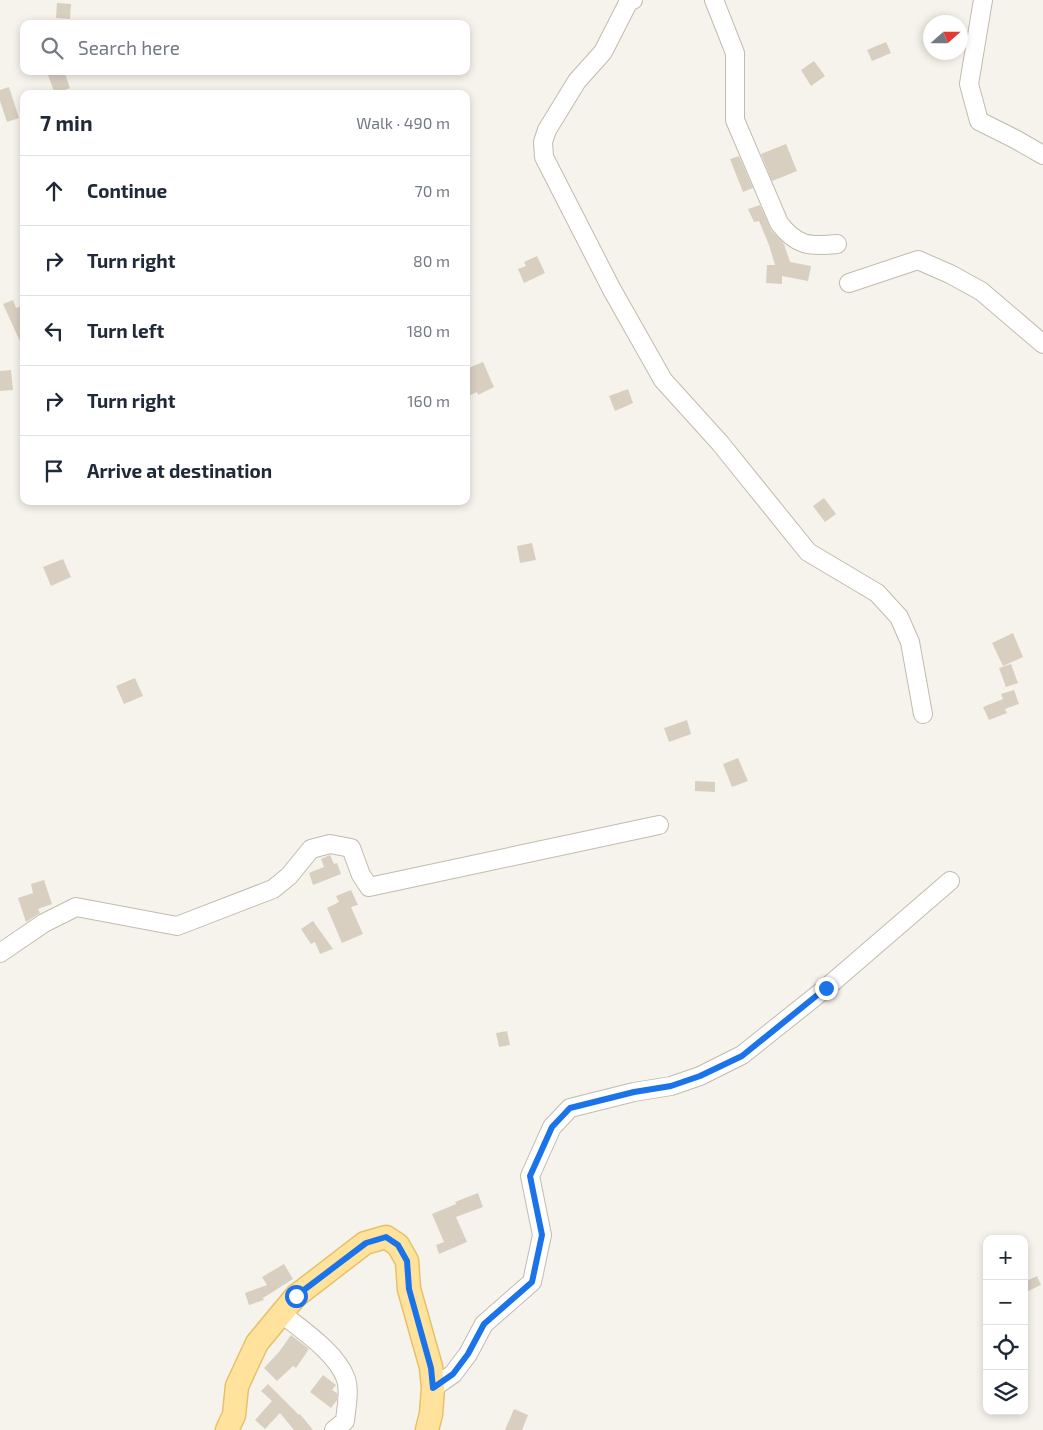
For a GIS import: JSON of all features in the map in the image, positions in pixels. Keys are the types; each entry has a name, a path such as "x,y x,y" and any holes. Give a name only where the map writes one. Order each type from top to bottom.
{"main road":[{"path":"227,1430 234,1415 237,1386 245,1367 257,1343 281,1313 296,1296 366,1243 386,1237 398,1245 407,1261 409,1289 431,1368 433,1388 431,1414 427,1430"}],"street":[{"path":"632,0 629,2 603,52 577,81 547,130 543,142 544,157 611,288 663,380 720,443 808,552 876,593 899,617 910,642 923,714"},
{"path":"714,0 735,54 735,120 779,223 786,233 800,242 816,246 837,244"},
{"path":"984,0 969,84 979,121 1043,155"},
{"path":"849,283 918,260 950,274 981,291 1043,344"},
{"path":"0,953 44,924 76,907 177,926 273,889 289,876 311,849 330,844 351,848 361,875 369,887 659,825"},
{"path":"433,1388 453,1374 468,1354 484,1324 532,1282 542,1235 530,1176 552,1127 570,1108 634,1092 671,1086 700,1076 742,1056 826,988 950,881"},
{"path":"281,1313 316,1341 338,1365 346,1380 347,1404 345,1421 334,1430"}],"building":[{"path":"57,3 71,4 70,19 56,18"},
{"path":"886,42 891,53 872,61 867,50"},
{"path":"814,61 825,76 811,86 801,70"},
{"path":"48,75 65,75 70,88 54,90"},
{"path":"9,87 19,118 7,122 0,101 0,90"},
{"path":"786,144 797,171 772,181 761,154"},
{"path":"739,156 753,188 743,192 730,159"},
{"path":"760,205 771,230 784,244 790,262 811,266 808,281 782,276 782,284 766,283 767,265 775,265 759,221 754,222 748,209"},
{"path":"537,256 545,273 524,283 518,269 526,266 524,262"},
{"path":"13,300 16,308 20,306 20,341 3,304"},
{"path":"483,362 494,387 478,395 477,392 470,395 470,367"},
{"path":"11,370 13,390 0,391 0,371"},
{"path":"628,389 633,403 615,411 609,396"},
{"path":"824,498 836,514 825,522 813,506"},
{"path":"532,543 536,560 520,563 517,546"},
{"path":"63,559 71,577 51,586 43,567"},
{"path":"1013,633 1023,657 1003,666 992,643"},
{"path":"1011,664 1018,683 1006,687 999,668"},
{"path":"135,678 143,696 124,704 116,686"},
{"path":"1014,690 1019,704 1005,709 1007,713 989,720 983,707 1003,699 1001,694"},
{"path":"687,720 691,734 669,742 664,728"},
{"path":"738,758 748,781 732,787 723,764"},
{"path":"695,781 715,782 715,792 695,791"},
{"path":"330,855 334,864 337,863 341,874 313,885 309,873 324,867 321,859"},
{"path":"44,880 52,904 38,909 40,913 26,922 18,898 33,893 31,884"},
{"path":"351,890 358,905 351,907 363,934 342,943 327,908 339,902 336,896"},
{"path":"313,921 333,949 320,954 315,942 311,944 301,929"},
{"path":"507,1031 510,1045 499,1047 496,1033"},
{"path":"478,1193 483,1207 456,1217 467,1242 439,1254 436,1245 444,1242 432,1214"},
{"path":"284,1264 293,1279 263,1298 264,1300 249,1305 245,1293 267,1285 262,1277"},
{"path":"1037,1276 1041,1285 1028,1291 1028,1280"},
{"path":"291,1335 309,1349 296,1368 293,1366 277,1381 264,1368"},
{"path":"323,1375 336,1385 332,1390 337,1393 337,1400 331,1408 310,1392"},
{"path":"268,1384 300,1414 313,1430 294,1430 280,1413 265,1429 255,1420 272,1401 261,1391"},
{"path":"514,1409 528,1415 522,1430 505,1430"}],"route":[{"path":"296,1296 366,1243 386,1237 398,1245 407,1261 409,1289 431,1368 433,1388 453,1374 468,1354 484,1324 532,1282 542,1235 530,1176 552,1127 570,1108 634,1092 671,1086 700,1076 742,1056 826,988"}]}
